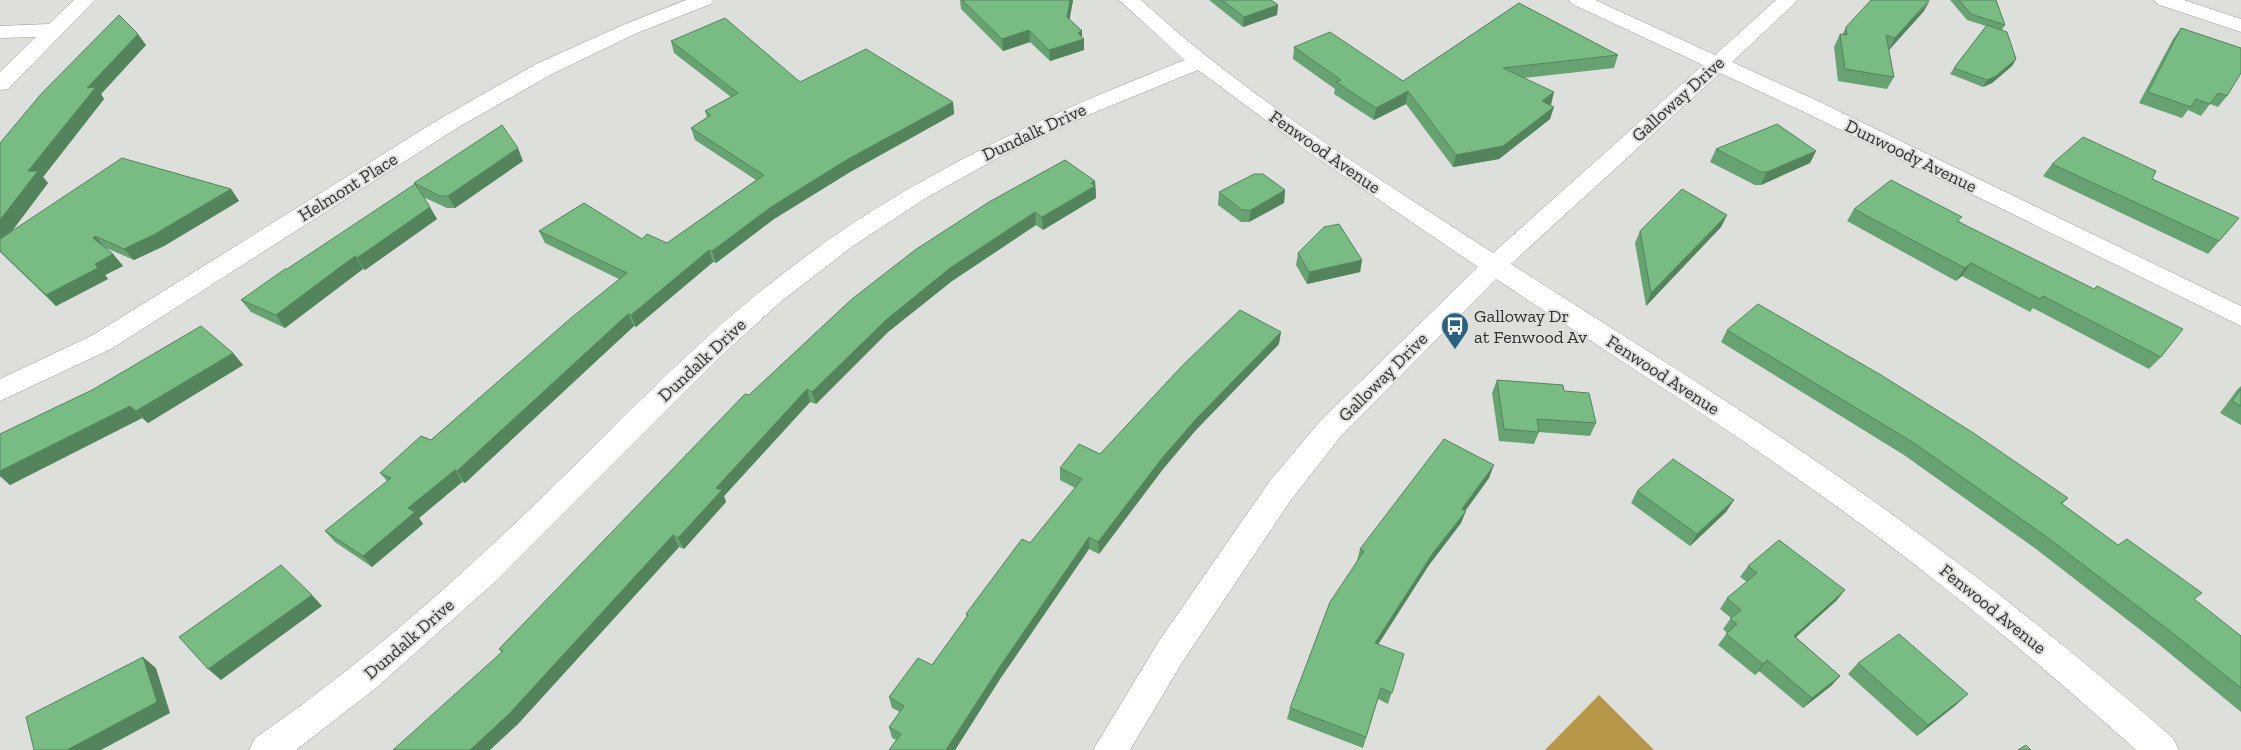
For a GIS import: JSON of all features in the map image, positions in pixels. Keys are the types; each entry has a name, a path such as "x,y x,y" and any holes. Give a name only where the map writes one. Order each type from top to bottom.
{"street":[{"path":"0,84 85,0"},
{"name":"Helmont Place","path":"0,391 102,342 449,123 544,69 630,29 704,0"},
{"name":"Fenwood Avenue","path":"1129,0 1200,62 1343,165 1494,266 1719,410 1894,531 2027,636 2161,750"},
{"name":"Dunwoody Avenue","path":"1579,0 1718,63 2241,317"},
{"name":"Galloway Drive","path":"1112,750 1171,651 1280,491 1331,428 1494,266 1788,0"},
{"path":"2164,0 2241,26"},
{"path":"0,32 54,30"},
{"name":"Dundalk Drive","path":"267,750 383,664 516,543 619,438 743,321 801,273 882,216 963,166 1031,132 1200,62"}],"shaded area":[{"path":"1599,695 1654,750 1545,750"}],"building":[{"path":"962,0 1070,0 1067,17 1082,31 1078,33 1084,39 1049,50 1029,30 1002,39"},
{"path":"1222,0 1271,0 1278,5 1244,17"},
{"path":"1871,0 1929,0 1895,38 1886,35 1894,77 1845,69 1840,34 1847,35 1846,27"},
{"path":"1959,0 1996,0 2005,25 1971,14"},
{"path":"1519,3 1618,55 1503,68 1554,92 1542,101 1554,107 1503,146 1456,155 1408,91 1376,108 1336,82 1341,80 1294,47 1330,32 1403,81"},
{"path":"119,15 138,34 87,88 96,87 28,171 38,171 0,220 0,143 42,93"},
{"path":"725,18 800,82 866,49 953,102 848,159 771,207 712,251 709,250 631,315 628,314 457,471 455,470 408,508 415,512 363,556 325,531 391,478 380,473 421,436 431,440 571,318 627,273 539,231 584,203 642,239 647,234 667,243 764,175 691,128 711,115 705,111 738,93 671,41"},
{"path":"1987,25 2007,32 2016,59 1996,76 1987,80 1954,68"},
{"path":"2181,28 2241,48 2241,73 2227,96 2218,93 2210,104 2196,99 2191,107 2148,92"},
{"path":"1777,124 1816,151 1767,172 1761,172 1716,149"},
{"path":"502,125 518,148 448,196 440,196 414,183"},
{"path":"2083,137 2156,171 2152,179 2239,218 2219,241 2052,164"},
{"path":"122,158 231,189 155,234 124,249 95,236 93,238 113,254 95,264 98,268 46,295 0,251 0,239"},
{"path":"1065,160 1095,181 1091,183 1095,186 1042,217 1035,212 950,268 886,320 812,392 807,389 716,488 722,490 678,538 673,535 509,714 470,750 393,750 503,651 499,649 745,394 749,395 852,299 915,250 989,202"},
{"path":"1254,174 1263,174 1285,190 1251,210 1242,210 1219,192"},
{"path":"1891,180 1962,217 1957,221 2094,289 2097,286 2183,329 2161,357 2043,296 2040,299 1971,263 1965,268 1854,209"},
{"path":"415,184 430,207 357,258 355,256 276,315 241,300 285,269"},
{"path":"1682,189 1727,215 1651,293 1640,231"},
{"path":"1339,224 1362,260 1309,272 1298,253 1324,227"},
{"path":"1758,304 1881,375 1972,432 2068,498 2061,503 2118,545 2127,539 2202,593 2194,599 2241,636 2241,688 2048,538 1914,443 1727,330"},
{"path":"1240,310 1281,332 1196,419 1163,457 1098,542 1089,537 999,668 946,750 889,750 901,734 889,727 904,706 889,697 918,658 932,665 968,615 966,614 1022,539 1030,543 1082,479 1060,468 1079,444 1100,454 1182,366"},
{"path":"201,326 233,353 136,411 130,406 0,471 0,434 92,390"},
{"path":"1497,380 1563,385 1564,391 1589,393 1596,423 1537,419 1539,432 1504,429"},
{"path":"2241,389 2241,406 2232,401"},
{"path":"1444,439 1494,465 1462,509 1466,511 1433,553 1375,643 1404,654 1392,693 1381,688 1366,737 1290,708 1330,602 1364,551 1360,549"},
{"path":"1673,459 1734,500 1697,534 1637,491"},
{"path":"1779,540 1845,590 1794,636 1840,676 1812,698 1767,660 1763,664 1726,634 1737,624 1730,619 1741,610 1727,598 1757,573 1748,566"},
{"path":"281,565 312,595 208,669 179,637"},
{"path":"1899,634 1968,694 1928,725 1858,663"},
{"path":"143,657 157,702 67,750 34,750 26,717"},
{"path":"2026,745 2031,750 2018,750"}],"place":[{"name":"Galloway Dr at Fenwood Av","path":"1455,350"}]}
